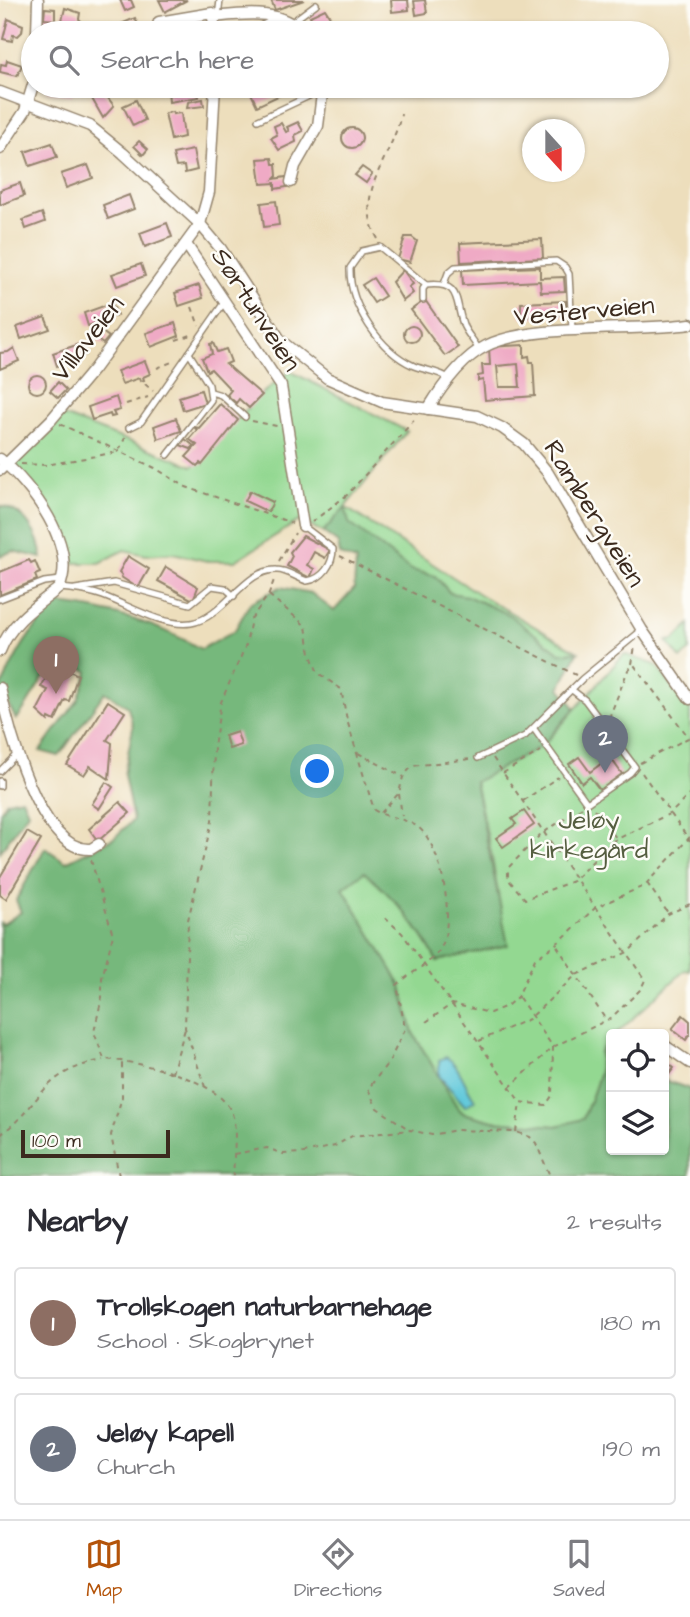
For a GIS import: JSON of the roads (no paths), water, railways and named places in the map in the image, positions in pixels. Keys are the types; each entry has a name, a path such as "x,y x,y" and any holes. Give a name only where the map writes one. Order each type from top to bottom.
{"street":[{"path":"37,21 38,0"},
{"path":"164,21 212,13 215,17 278,17 289,21"},
{"name":"Rambergveien","path":"0,92 96,130 200,224 221,249 265,320 299,358 327,378 360,395 394,405 485,419 509,432 530,450 548,473 642,630 690,699"},
{"path":"0,149 25,111 28,98"},
{"name":"Villaveien","path":"2,464 51,420 128,324 200,224 209,192 214,98"},
{"path":"291,182 295,166 318,126 322,98"},
{"name":"Sørtunveien","path":"186,244 205,270 223,304 281,386 303,526"},
{"name":"Vesterveien","path":"425,408 457,369 493,342 514,337 690,324"},
{"path":"0,651 4,632 61,584 65,559 61,542 27,486 2,464"},
{"path":"0,688 4,724 40,806 64,839 86,850 99,844"},
{"path":"669,1048 690,1063"}],"lane":[{"path":"215,17 220,0"},
{"path":"293,21 316,4"},
{"path":"275,21 278,17"},
{"path":"258,120 303,98"},
{"path":"450,379 416,367 399,356 366,321 352,285 350,268 362,251 374,246 380,247 426,285 444,284 456,295 464,326 479,351"},
{"path":"444,284 448,272 455,267 556,261 565,267 569,274 572,332"},
{"path":"424,300 422,289 426,285"},
{"path":"129,428 141,422 223,304"},
{"path":"167,455 207,408 211,393 188,355"},
{"path":"211,393 221,395 245,417"},
{"path":"0,599 44,582 61,584 188,624 206,619 257,575 275,569 307,581 315,580 328,568 334,553 331,545 303,526"},
{"path":"75,589 114,583 190,604 212,586 225,588 234,596"},
{"path":"478,758 534,729 582,679 642,630"},
{"path":"534,729 587,803 635,767 585,700 572,690"},
{"path":"0,771 17,754"}],"water":[{"path":"446,1057 455,1065 475,1100 465,1106 439,1076 439,1060"}],"place":[{"name":"Trollskogen naturbarnehage","path":"56,694"},
{"name":"Jeløy kapell","path":"605,773"}],"park label":[{"name":"Jeløy kirkegård","path":"589,834"}]}
